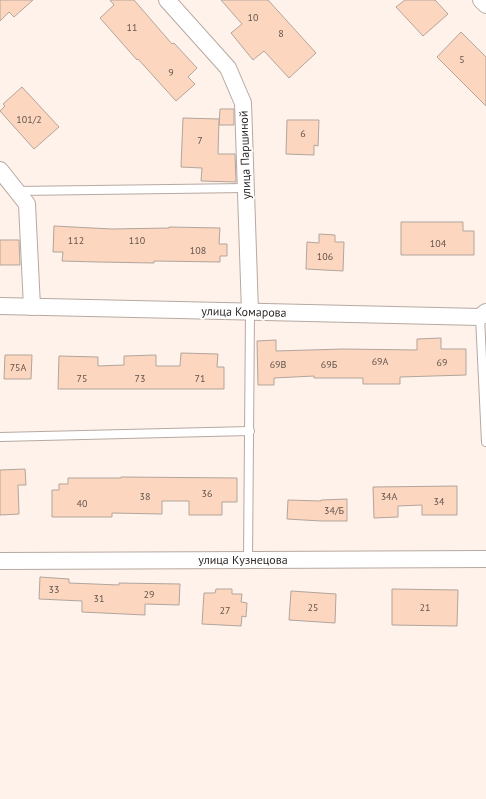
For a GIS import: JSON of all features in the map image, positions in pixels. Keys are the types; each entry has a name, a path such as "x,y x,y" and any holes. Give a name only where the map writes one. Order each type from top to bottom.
{"street":[{"name":"улица Паршиной","path":"167,0 228,68 243,103 250,312"},
{"path":"481,0 486,5"},
{"path":"0,170 27,204 32,307"},
{"name":"улица Комарова","path":"0,306 250,312 483,314"},
{"name":"улица Кузнецова","path":"0,561 486,559"}],"lane":[{"path":"16,191 246,188"},
{"path":"248,560 250,312"},
{"path":"483,314 486,442"},
{"path":"0,437 250,431"}],"building":[{"path":"0,0 33,0 14,17 9,12 0,21"},
{"path":"110,0 134,0 172,44 174,43 197,68 188,77 195,84 176,101 100,18 114,5"},
{"path":"221,0 268,0 316,53 289,78 264,51 253,60 231,33 242,24"},
{"path":"405,0 435,0 448,14 423,36 396,7"},
{"path":"461,32 486,57 486,106 437,57"},
{"path":"22,87 59,127 34,149 0,111 5,106 3,104"},
{"path":"220,109 234,109 234,125 219,125"},
{"path":"183,118 219,119 218,154 235,154 236,182 201,181 202,168 181,167"},
{"path":"287,120 319,120 318,146 314,145 314,155 286,154"},
{"path":"401,222 463,222 463,231 474,231 474,255 401,255"},
{"path":"54,226 112,229 169,227 220,228 219,244 227,244 227,256 220,256 220,262 154,261 154,263 62,261 63,252 53,252"},
{"path":"319,234 335,235 335,242 344,242 343,271 306,269 307,242 319,243"},
{"path":"0,240 19,240 20,265 0,265"},
{"path":"441,338 441,349 466,349 466,375 400,377 400,384 363,384 363,378 314,378 314,376 274,378 274,385 258,385 257,341 276,340 276,351 343,349 417,350 417,339"},
{"path":"181,353 218,354 217,367 224,367 224,389 58,389 59,356 98,357 98,366 124,365 124,356 156,355 156,366 180,366"},
{"path":"5,355 32,355 31,379 4,379"},
{"path":"25,469 26,485 18,485 19,514 0,515 0,470"},
{"path":"68,478 237,478 237,502 222,502 222,515 189,515 189,501 162,501 162,514 112,513 112,517 52,517 52,490 59,490 59,484 68,484"},
{"path":"457,486 457,515 422,515 422,505 398,506 398,517 374,518 373,487"},
{"path":"347,499 347,521 287,519 288,500 321,501"},
{"path":"40,577 69,579 69,583 119,585 119,583 180,584 179,605 145,604 145,615 82,612 82,601 39,599"},
{"path":"216,589 232,589 232,594 242,594 241,602 247,603 246,617 242,616 241,626 202,624 204,593 215,593"},
{"path":"392,589 458,590 457,626 392,625"},
{"path":"291,591 336,594 335,623 289,620"}]}
